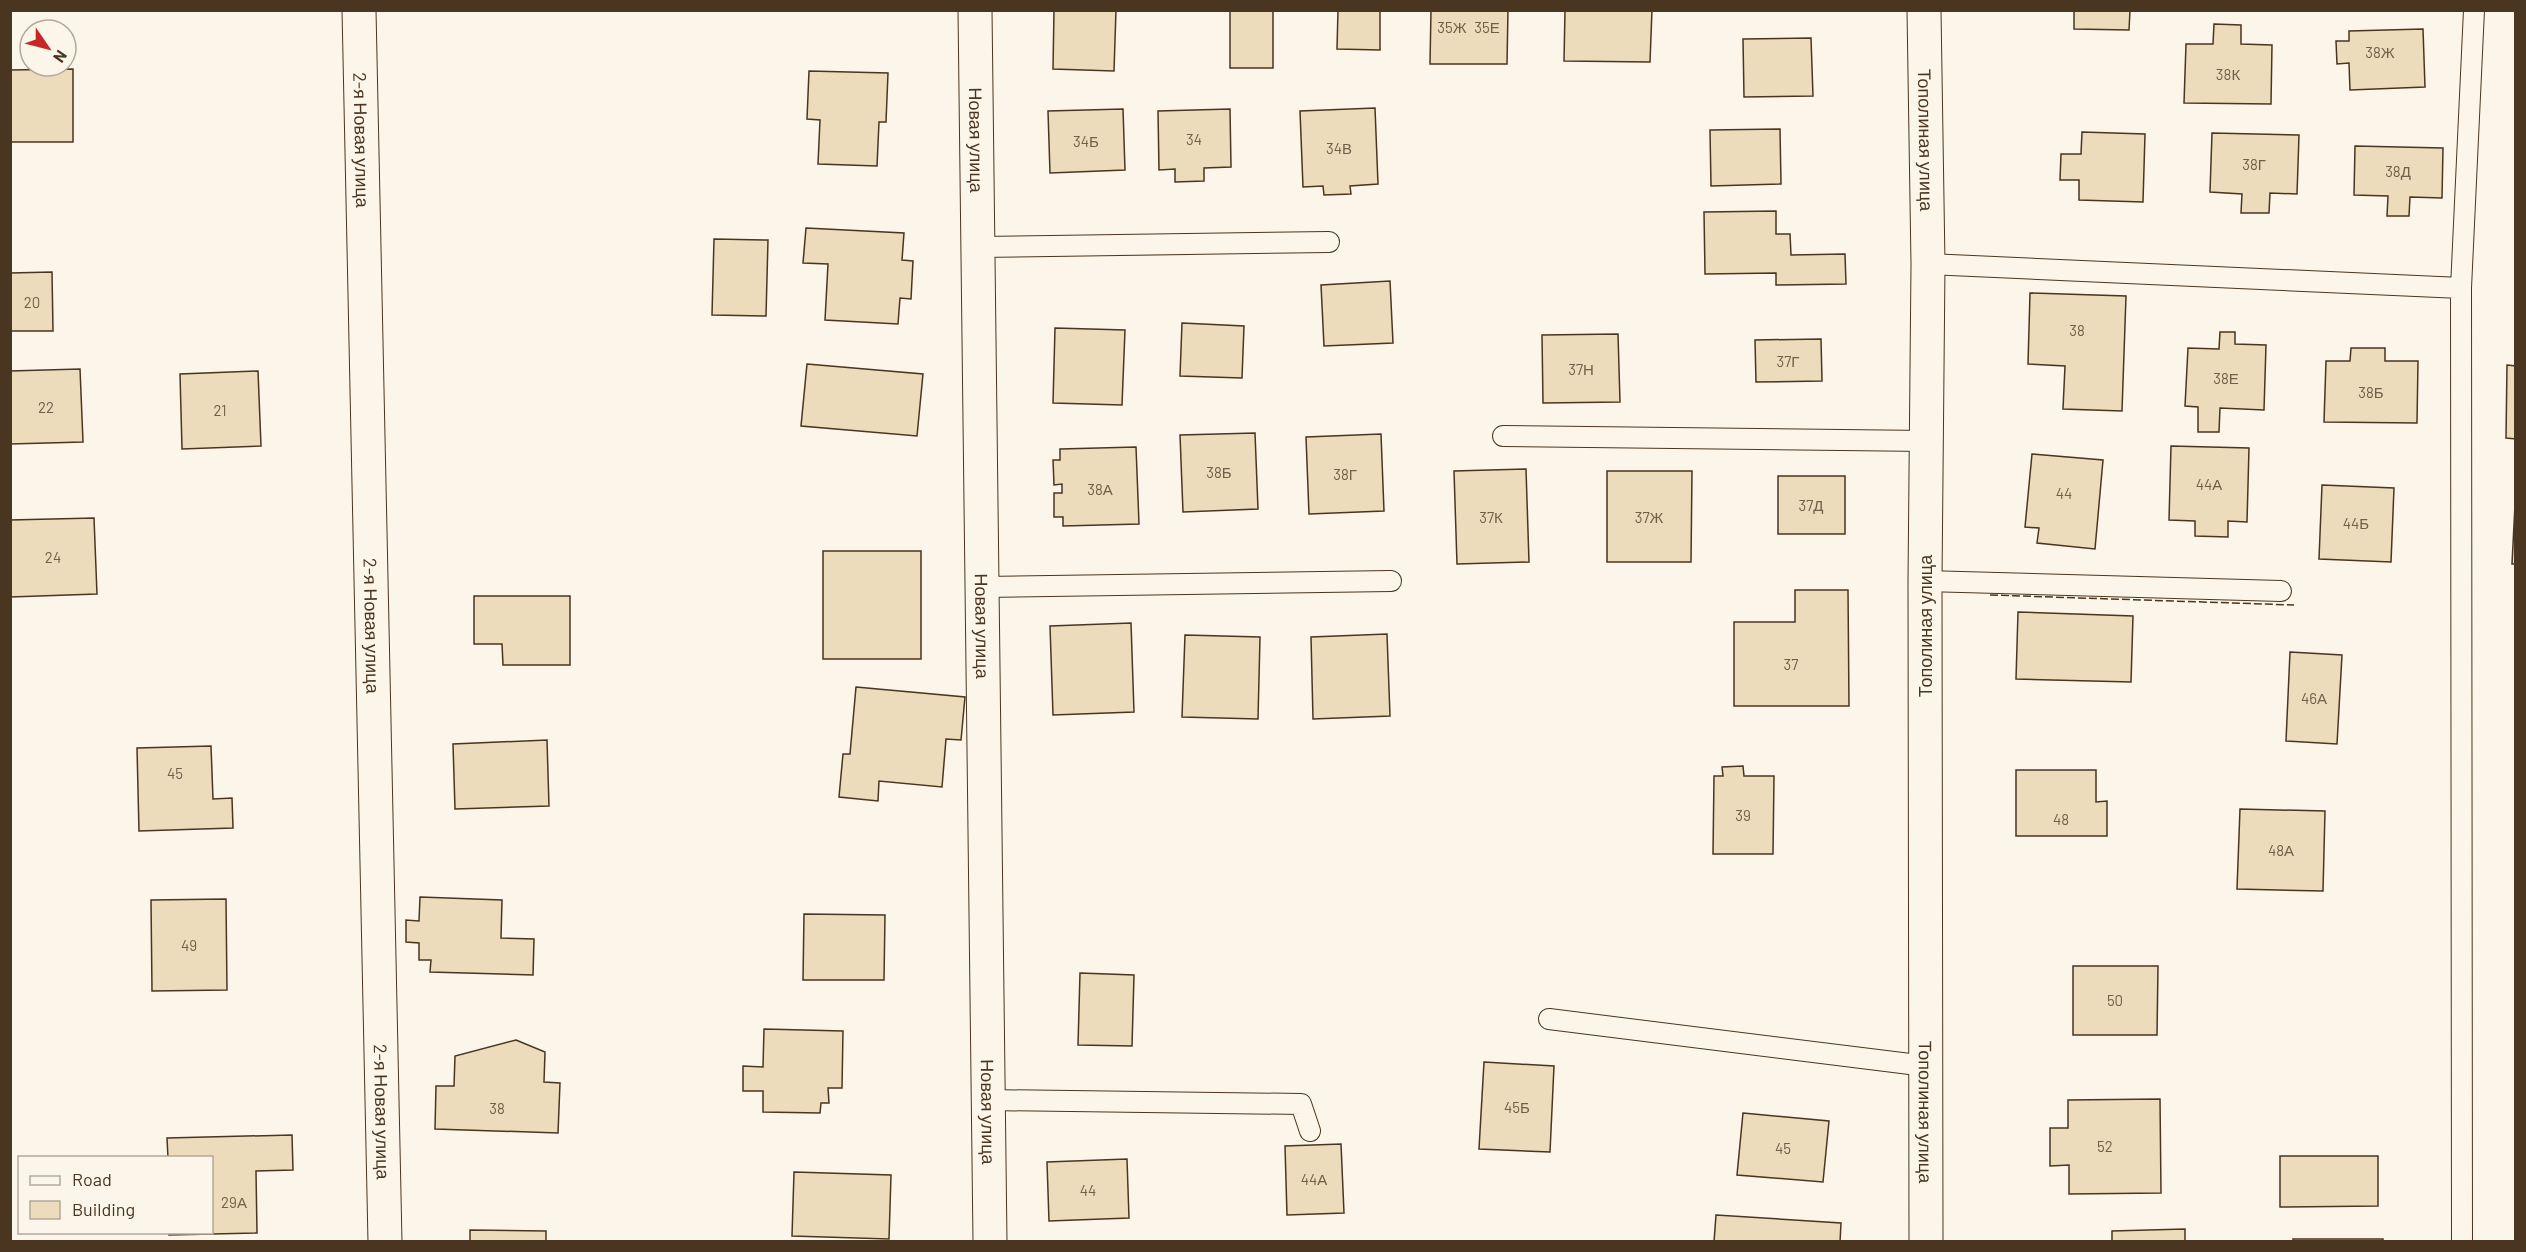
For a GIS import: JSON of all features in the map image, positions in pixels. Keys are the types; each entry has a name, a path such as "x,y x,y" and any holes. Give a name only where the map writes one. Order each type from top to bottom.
{"street":[{"name":"2-я Новая улица","path":"359,10 385,1242"},
{"name":"Новая улица","path":"975,10 990,1242"},
{"name":"Тополиная улица","path":"1924,10 1928,264 1924,581 1926,1242"}],"lane":[{"path":"2462,1242 2461,288 2474,10"},
{"path":"978,247 1329,243"},
{"path":"1928,264 2461,288"},
{"path":"1503,436 1926,441"},
{"path":"1924,581 2281,591"},
{"path":"982,587 1391,582"},
{"path":"1549,1019 1926,1066"},
{"path":"988,1100 1301,1104 1310,1131"}],"building":[{"path":"1054,10 1116,10 1114,71 1053,69"},
{"path":"1230,10 1273,10 1273,68 1230,68"},
{"path":"1338,10 1380,10 1380,50 1337,49"},
{"path":"1431,10 1508,10 1507,64 1430,64"},
{"path":"1565,10 1652,10 1650,62 1564,61"},
{"path":"2074,10 2130,10 2129,30 2074,29"},
{"path":"2214,24 2241,25 2241,44 2272,45 2271,104 2184,103 2186,44 2213,44"},
{"path":"2423,29 2425,87 2350,90 2349,63 2337,64 2336,41 2349,41 2349,31"},
{"path":"1811,38 1813,96 1744,97 1743,39"},
{"path":"10,70 18,70 18,78 73,78 73,142 10,142"},
{"path":"809,71 888,73 886,122 879,122 877,166 818,164 820,120 807,119"},
{"path":"1375,108 1378,184 1350,186 1351,194 1324,195 1323,186 1303,187 1300,111"},
{"path":"1123,109 1125,170 1050,173 1048,111"},
{"path":"1230,109 1231,167 1204,168 1204,181 1175,182 1175,169 1159,170 1158,111"},
{"path":"1780,129 1781,184 1711,186 1710,130"},
{"path":"2082,132 2145,134 2143,202 2079,200 2079,180 2060,180 2061,154 2081,154"},
{"path":"2212,133 2299,135 2297,194 2270,193 2269,213 2241,213 2242,194 2210,192"},
{"path":"2355,146 2443,148 2442,198 2410,197 2409,216 2387,216 2388,196 2354,195"},
{"path":"1776,211 1776,234 1790,234 1791,255 1845,254 1846,284 1776,285 1776,273 1705,274 1704,212"},
{"path":"806,228 904,233 902,260 913,261 911,299 900,298 898,324 825,320 828,264 803,263"},
{"path":"714,239 768,240 766,316 712,315"},
{"path":"52,272 53,331 10,331 10,273"},
{"path":"1390,281 1393,343 1324,346 1321,285"},
{"path":"2030,293 2126,296 2122,411 2063,409 2065,366 2028,364"},
{"path":"1182,323 1244,326 1242,378 1180,376"},
{"path":"1055,328 1125,330 1122,405 1053,403"},
{"path":"2220,332 2235,332 2235,344 2266,345 2264,410 2220,408 2219,432 2198,432 2198,407 2185,406 2188,348 2219,349"},
{"path":"1618,334 1620,402 1543,403 1542,335"},
{"path":"1821,339 1822,381 1756,382 1755,340"},
{"path":"2351,348 2385,348 2385,361 2418,361 2417,423 2324,422 2326,361 2350,361"},
{"path":"807,364 923,374 917,436 801,426"},
{"path":"2507,365 2516,366 2516,439 2506,438"},
{"path":"80,369 83,442 10,444 10,371"},
{"path":"258,371 261,446 182,449 180,374"},
{"path":"1255,433 1258,509 1183,512 1180,435"},
{"path":"1381,434 1384,511 1309,514 1306,437"},
{"path":"2171,446 2249,448 2247,522 2228,521 2228,537 2195,536 2195,521 2169,520"},
{"path":"1136,447 1139,524 1063,526 1063,517 1054,517 1054,493 1062,493 1062,484 1054,485 1053,460 1060,460 1060,449"},
{"path":"2032,454 2103,460 2095,549 2037,543 2039,528 2025,527"},
{"path":"1526,469 1529,562 1457,564 1454,471"},
{"path":"1607,471 1692,471 1691,562 1607,562"},
{"path":"1778,476 1845,476 1845,534 1778,534"},
{"path":"2322,485 2394,488 2391,562 2319,559"},
{"path":"2516,485 2516,564 2512,564"},
{"path":"94,518 97,594 10,597 10,520"},
{"path":"823,551 921,551 921,659 823,659"},
{"path":"1795,590 1848,590 1849,706 1734,706 1734,622 1795,622"},
{"path":"474,596 570,596 570,665 503,665 502,644 474,644"},
{"path":"2018,612 2133,616 2131,682 2016,679"},
{"path":"1131,623 1134,712 1053,715 1050,626"},
{"path":"1387,634 1390,716 1313,719 1311,637"},
{"path":"1185,635 1260,637 1258,719 1182,717"},
{"path":"2290,652 2342,655 2337,744 2286,741"},
{"path":"856,687 965,697 961,740 946,739 942,787 879,781 878,801 839,797 843,754 850,754"},
{"path":"547,740 549,806 455,809 453,744"},
{"path":"211,746 213,799 232,798 233,828 139,831 137,748"},
{"path":"1743,766 1744,776 1774,776 1773,854 1713,854 1714,776 1723,776 1722,767"},
{"path":"2016,770 2096,770 2096,802 2107,801 2107,836 2016,836"},
{"path":"2240,809 2325,811 2323,891 2237,889"},
{"path":"420,897 502,900 501,938 534,939 533,975 430,972 431,960 419,960 419,943 406,942 406,920 419,921"},
{"path":"226,899 227,990 152,991 151,900"},
{"path":"804,914 885,915 884,980 803,980"},
{"path":"2073,966 2158,966 2157,1035 2073,1035"},
{"path":"1080,973 1134,975 1132,1046 1078,1045"},
{"path":"764,1029 843,1031 842,1088 828,1088 829,1103 821,1103 820,1113 763,1112 763,1091 743,1091 743,1066 763,1067"},
{"path":"516,1040 545,1052 544,1082 560,1083 558,1133 435,1129 436,1086 454,1086 455,1056"},
{"path":"1484,1062 1554,1066 1550,1152 1479,1149"},
{"path":"2160,1099 2161,1193 2069,1194 2069,1165 2050,1166 2050,1128 2068,1128 2068,1100"},
{"path":"1743,1113 1829,1121 1823,1182 1737,1175"},
{"path":"292,1135 293,1170 256,1171 257,1233 213,1234 213,1156 168,1156 167,1138"},
{"path":"1341,1144 1344,1213 1287,1215 1285,1146"},
{"path":"2280,1156 2378,1156 2378,1206 2280,1207"},
{"path":"1127,1159 1129,1218 1049,1221 1047,1162"},
{"path":"794,1172 891,1175 889,1239 792,1236"},
{"path":"1716,1215 1841,1223 1840,1242 1714,1242"},
{"path":"2185,1229 2185,1242 2112,1242 2112,1231"},
{"path":"470,1230 546,1231 546,1242 470,1242"},
{"path":"2293,1239 2383,1239 2383,1242 2294,1242"}],"fence":[{"path":"1990,595 2294,605"}]}
